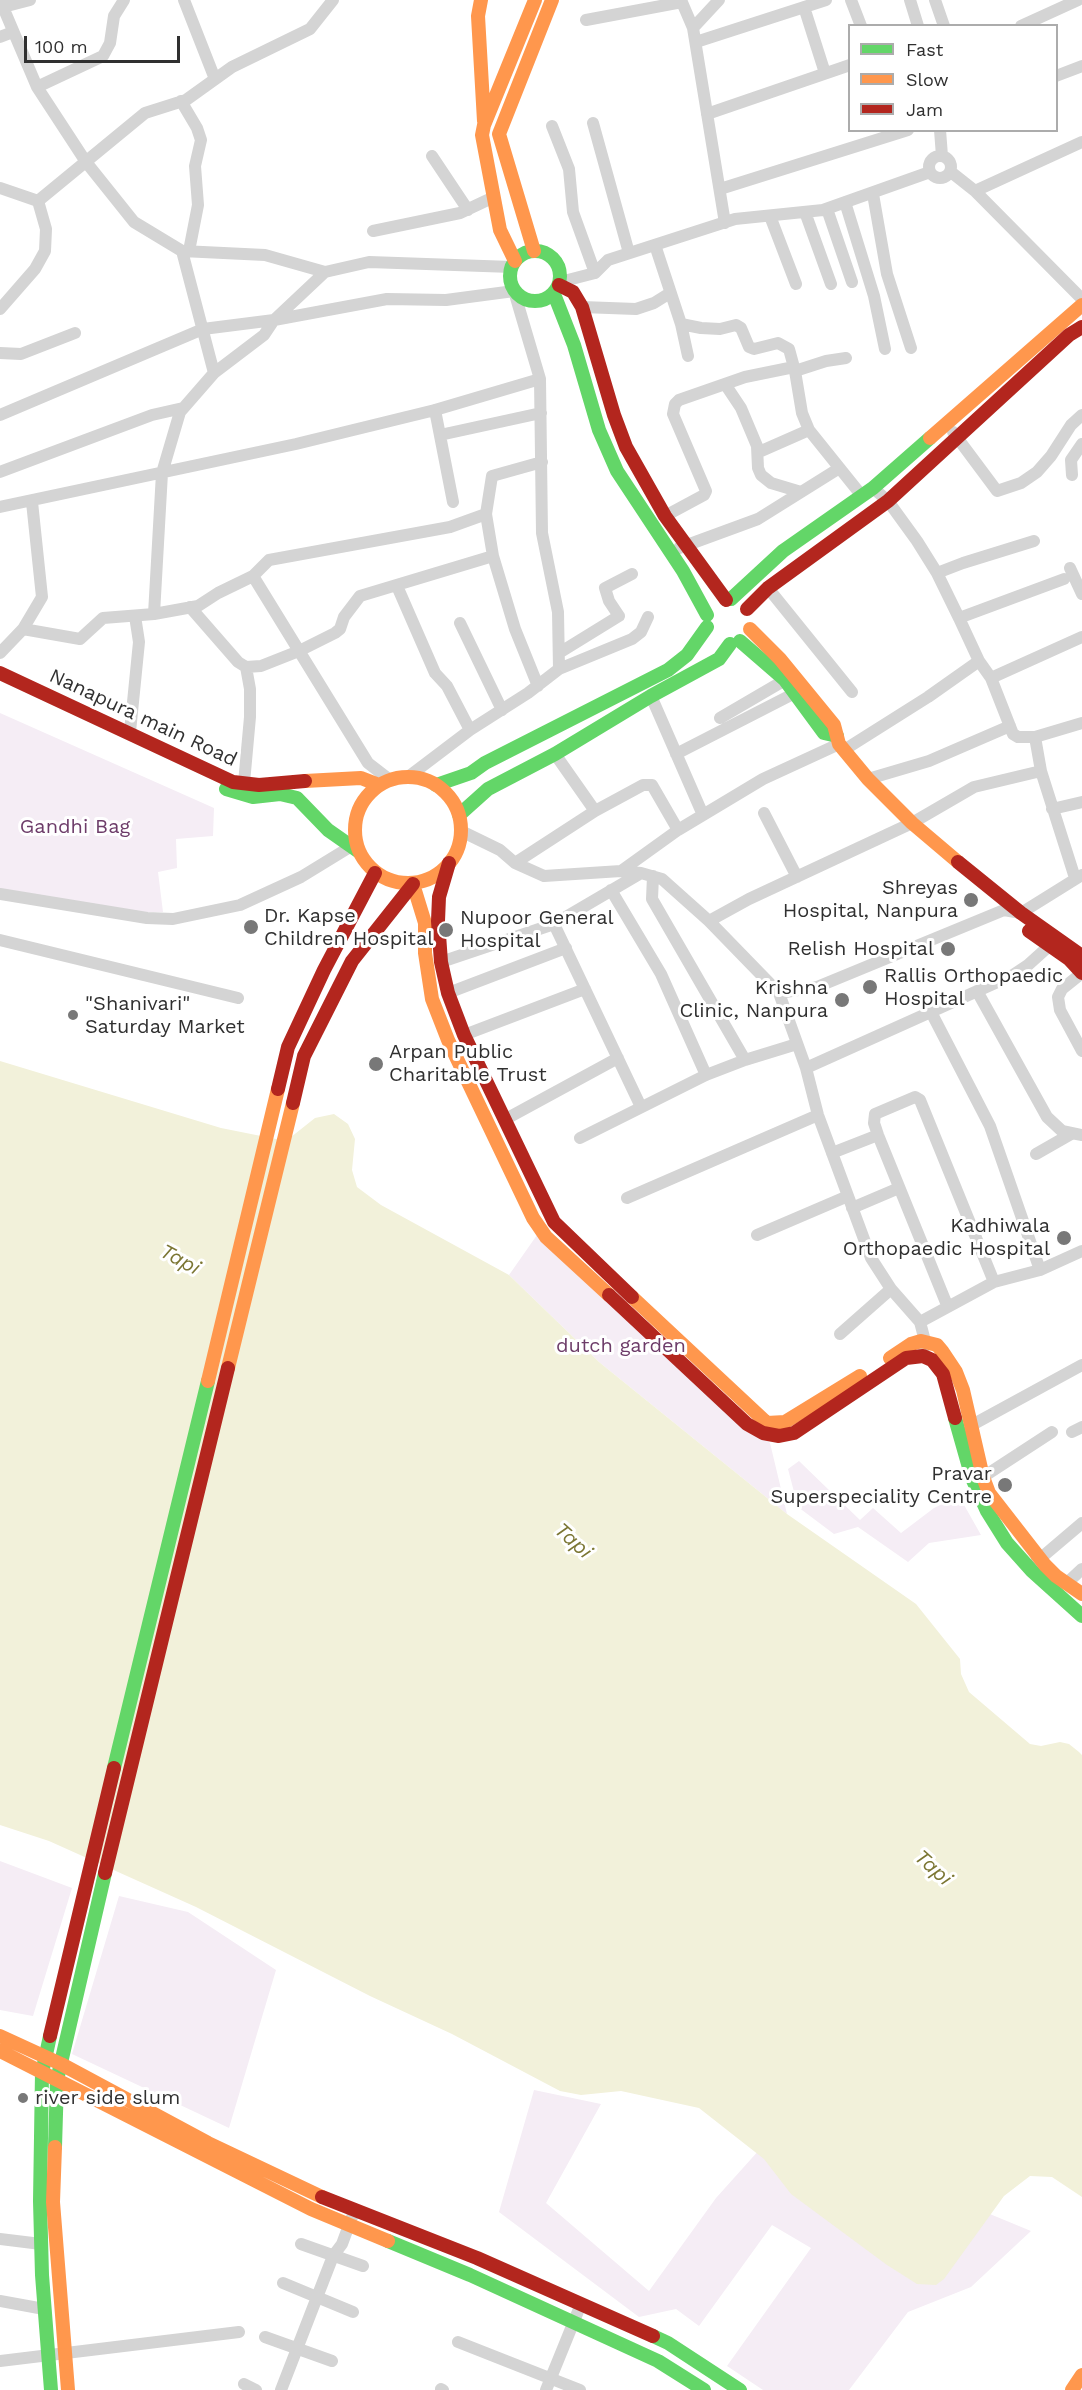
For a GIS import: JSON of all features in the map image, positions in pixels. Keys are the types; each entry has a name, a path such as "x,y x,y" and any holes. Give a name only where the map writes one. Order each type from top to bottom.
{"main road":[{"path":"482,0 478,16 484,124 483,146 500,230 514,264"},
{"path":"484,124 535,0"},
{"path":"534,251 500,134 552,0"},
{"path":"484,124 500,134"},
{"path":"558,287 548,299 533,302 519,296 511,283 514,264 520,256 541,251 559,266 558,287 599,430 617,471 670,551 719,635 785,680 824,733 840,743 868,778 912,823 998,895 1078,954 1082,973"},
{"path":"558,287 573,292 582,307 619,431 665,516 728,599 738,601 747,609 751,622 750,629"},
{"path":"459,815 488,789 555,754 651,696 713,663 719,635 714,605 728,599 783,551 867,492 1082,305"},
{"path":"747,609 768,588 888,501 1069,335 1082,327"},
{"path":"436,785 471,773 485,763 668,670 719,635 750,629"},
{"path":"750,629 780,659 834,725 840,743"},
{"name":"Nanapura main Road","path":"0,673 233,782 259,785 361,778 384,783"},
{"name":"Nanapura main Road","path":"0,684 230,791 253,797 280,794 297,798 328,830 354,849"},
{"path":"408,777 422,779 436,785 450,798 459,815 461,831 457,850 440,873 413,884 387,880 375,873 354,849 355,821 368,795 384,783 408,777"},
{"path":"449,863 439,897 441,962 448,993 464,1035 504,1120 560,1230 767,1423 785,1422 911,1344 926,1341 937,1345 956,1372 972,1425 983,1477 995,1504 1034,1563 1082,1616"},
{"path":"51,2390 41,2244 42,2073 45,2056 288,1047 324,970 375,873"},
{"path":"68,2390 53,2202 57,2080 71,2014 304,1056 352,961 413,884"},
{"path":"413,884 425,922 428,984 448,1040 533,1218 546,1237 747,1424 763,1433 779,1436 794,1433 906,1358 923,1356 932,1360 943,1374 972,1478 987,1511 1007,1543 1082,1594"},
{"path":"998,895 1004,910 1048,946 1078,954"},
{"path":"0,2036 61,2064 208,2143 321,2197 477,2258 674,2346 740,2390"},
{"path":"0,2051 349,2226 470,2275 574,2322 668,2366 704,2390"},
{"path":"1072,2390 1082,2375"}],"street":[{"path":"30,0 2,3 37,87 86,162 134,222 185,251 265,255 325,272"},
{"path":"37,87 103,56 110,43 114,16 124,0"},
{"path":"184,0 215,79"},
{"path":"38,201 145,113 182,101 232,67 310,29 333,0"},
{"path":"693,28 719,0"},
{"path":"696,42 826,0"},
{"path":"851,0 860,24"},
{"path":"910,0 917,24"},
{"path":"935,0 943,24"},
{"path":"1025,24 1078,0"},
{"path":"586,20 682,1 696,42 725,222"},
{"path":"804,7 825,73"},
{"path":"0,37 13,32"},
{"path":"707,114 848,65"},
{"path":"1058,75 1082,66"},
{"path":"182,101 201,140 195,171 198,205 185,251 214,373"},
{"path":"593,123 629,253"},
{"path":"552,126 568,169 573,213 595,273"},
{"path":"720,189 902,132"},
{"path":"940,132 942,156 950,162 951,172 975,191 1082,299"},
{"path":"975,191 1082,142"},
{"path":"432,156 468,210"},
{"path":"942,156 932,159 929,165 930,172 939,178 946,177 951,172"},
{"path":"558,287 595,273 608,260 725,222 827,209 930,172"},
{"path":"0,188 38,201"},
{"path":"873,194 888,274 911,348"},
{"path":"373,231 450,216 494,197"},
{"path":"1,307 36,269 45,251 46,229 38,201"},
{"path":"845,202 874,297 885,349"},
{"path":"827,209 852,282"},
{"path":"805,212 831,284"},
{"path":"770,216 796,284"},
{"path":"655,245 681,324 688,356"},
{"path":"154,614 162,473 180,412 214,373 264,335 274,320 325,272 369,261 514,264"},
{"path":"0,415 203,329 274,320 387,299 446,300 514,291 540,379 542,532 558,612 559,669"},
{"path":"582,307 636,309 654,303 670,293"},
{"path":"681,324 701,328 736,325 741,328 749,347 754,349 778,343 789,349 802,413 808,430 838,469 867,492 888,501 938,573 979,661 991,678 1013,734 1018,737 1035,737 1082,723"},
{"path":"0,353 21,354 75,333"},
{"path":"665,516 704,495 706,491 673,409 679,400 752,375 846,358"},
{"path":"0,507 33,502 296,444 435,410 540,379"},
{"path":"725,384 741,408 759,452 758,468 766,480 801,492"},
{"path":"0,472 152,416 183,408"},
{"path":"435,410 453,502"},
{"path":"440,435 540,413"},
{"path":"946,422 998,491 1021,483 1037,472 1071,425 1082,415"},
{"path":"759,452 808,430"},
{"path":"1072,475 1071,460 1082,444"},
{"path":"538,686 520,645 493,556 486,514 492,476 542,462"},
{"path":"670,551 752,522 838,469"},
{"path":"0,653 23,629 42,597 33,502"},
{"path":"23,629 80,639 103,618 154,614 198,606 218,593 253,576 269,560 450,527 486,514"},
{"path":"938,573 963,562 1034,541"},
{"path":"190,607 238,662 246,667 261,666 299,651 340,629 344,616 360,596 369,591 397,586 493,556"},
{"path":"559,653 619,616 609,602 605,588 632,574"},
{"path":"959,618 1067,574 1082,594"},
{"path":"253,576 368,763 384,783"},
{"path":"397,586 435,673 447,686 470,730"},
{"path":"768,588 852,693"},
{"path":"130,732 139,642 135,616"},
{"path":"408,777 470,730 538,686 559,669 632,639 641,632 648,617"},
{"path":"460,623 502,710"},
{"path":"991,678 1082,637"},
{"path":"621,871 678,830 763,778 840,743 928,697 979,661"},
{"path":"243,783 250,717 250,689 246,667"},
{"path":"720,718 785,680"},
{"path":"676,754 795,693"},
{"path":"651,696 704,815"},
{"path":"868,778 938,758 1010,726"},
{"path":"779,993 817,987 1004,910 1021,913 1078,877 1052,809 1041,771 1035,737"},
{"path":"555,754 595,811"},
{"path":"709,921 912,823 974,787 1041,771"},
{"path":"515,863 595,811 647,784 652,786 678,830"},
{"path":"1052,809 1082,802"},
{"path":"764,813 797,877"},
{"path":"461,831 500,849 515,863 544,876 621,871 641,873 662,879 709,921 779,993 806,1068 818,1115 872,1258 891,1289 920,1322 926,1341 923,1356"},
{"path":"0,894 147,918 173,919 240,905 354,849"},
{"path":"441,962 554,924 641,873"},
{"path":"653,876 652,899 745,1060"},
{"path":"611,890 661,974 706,1075"},
{"path":"554,924 641,1107"},
{"path":"0,940 238,998"},
{"path":"806,1068 1013,975 1028,965 1048,946"},
{"path":"448,993 566,948"},
{"path":"1082,973 1062,989 1058,997 1058,1004 1082,1051"},
{"path":"464,1035 585,989"},
{"path":"977,991 1047,1117 1054,1126 1076,1135"},
{"path":"931,1012 990,1126 1040,1270"},
{"path":"580,1138 706,1075 797,1044"},
{"path":"504,1120 618,1058"},
{"path":"947,1305 878,1135 874,1123 875,1114 918,1097 994,1282"},
{"path":"627,1198 818,1115"},
{"path":"832,1153 878,1135"},
{"path":"1036,1154 1076,1135"},
{"path":"757,1235 850,1202 899,1188"},
{"path":"920,1322 947,1305 994,1282 1040,1270 1082,1251"},
{"path":"840,1334 891,1289"},
{"path":"972,1425 1082,1365"},
{"path":"983,1477 1052,1432"},
{"path":"1034,1563 1082,1523"},
{"path":"1067,1583 1082,1569"},
{"path":"280,2390 333,2256 342,2244 355,2210"},
{"path":"0,2240 41,2244"},
{"path":"301,2244 363,2266"},
{"path":"283,2283 352,2312"},
{"path":"0,2301 44,2309"},
{"path":"548,2384 581,2304"},
{"path":"0,2361 239,2332"},
{"path":"266,2337 332,2361"},
{"path":"458,2342 548,2384 580,2390"},
{"path":"668,2366 674,2346"},
{"path":"244,2385 256,2390"}],"green space":[{"name":"Gandhi Bag","path":"0,713 214,808 213,836 176,839 177,868 158,872 163,912 144,912 0,891"},
{"name":"dutch garden","path":"537,1235 770,1443 787,1514 599,1362 509,1275"},
{"path":"799,1461 860,1520 873,1508 901,1533 934,1508 959,1496 981,1535 929,1543 908,1562 858,1527 834,1534 798,1507 788,1469"},
{"path":"0,1861 72,1888 33,2016 0,2010"},
{"path":"119,1896 188,1912 276,1970 229,2128 72,2054"},
{"path":"534,2090 601,2104 546,2203 649,2291 716,2198 778,2129 1031,2231 971,2287 908,2312 849,2390 763,2390 727,2366 811,2248 772,2225 699,2326 676,2309 639,2317 499,2212"}],"water":[{"name":"Tapi","path":"0,1061 221,1128 286,1141 315,1118 334,1114 348,1124 355,1139 352,1170 357,1187 381,1205 509,1275 599,1362 787,1514 916,1604 960,1659 961,1674 969,1692 1030,1744 1041,1746 1060,1742 1069,1744 1082,1755 1082,2197 1052,2177 1030,2176 1004,2196 944,2279 936,2285 917,2284 887,2265 791,2194 764,2159 699,2108 621,2091 581,2095 560,2091 452,2034 370,1996 196,1907 49,1841 0,1825"}],"traffic: fast":[{"path":"530,251 540,251 553,258 560,271 560,276 560,281 553,294 540,301 530,301 521,297 514,290 510,281 510,271 514,262 521,255 530,251"},
{"path":"554,294 574,345 599,430 617,471 683,571 707,615"},
{"path":"731,599 783,551 873,488 930,438"},
{"path":"436,785 471,773 485,763 668,670 687,655 707,627"},
{"path":"740,641 785,680 824,733 837,736"},
{"path":"459,815 488,789 555,754 651,696 719,659 730,644"},
{"path":"226,789 253,797 280,794 297,798 328,830 358,851"},
{"path":"114,1768 208,1381"},
{"path":"955,1418 972,1478 987,1511 1007,1543 1032,1571 1082,1616"},
{"path":"55,2147 57,2080 105,1873"},
{"path":"50,2036 42,2073 40,2201 42,2275 51,2390"},
{"path":"388,2241 470,2275 658,2361 704,2390"},
{"path":"653,2336 668,2343 740,2390"}],"traffic: slow":[{"path":"481,0 478,16 484,121"},
{"path":"515,261 500,230 482,135 535,0"},
{"path":"534,251 499,134 552,0"},
{"path":"930,438 1082,305"},
{"path":"750,629 780,659 834,725 839,744 868,779 912,823 958,862"},
{"path":"408,777 428,781 446,792 457,810 461,830 457,850 446,868 428,879 408,883 388,879 370,868 359,850 355,830 359,810 370,792 388,781 408,777"},
{"path":"305,781 361,778 379,785"},
{"path":"413,884 425,923 425,953 432,999 448,1040 533,1218 546,1237 609,1295"},
{"path":"208,1381 278,1089"},
{"path":"228,1368 293,1103"},
{"path":"632,1297 767,1423 785,1422 860,1376"},
{"path":"890,1358 911,1344 921,1341 937,1345 942,1351 956,1372 963,1390 983,1477 989,1493 1045,1565 1056,1576 1082,1594"},
{"path":"0,2036 61,2064 208,2143 322,2197"},
{"path":"0,2051 311,2209 388,2241"},
{"path":"55,2147 53,2202 68,2390"},
{"path":"1072,2390 1082,2375"}],"traffic: jam":[{"path":"559,285 573,292 582,307 614,415 626,447 665,516 726,600"},
{"path":"747,609 768,588 888,501 1069,335 1082,327"},
{"path":"0,673 233,782 259,785 305,781"},
{"path":"958,862 1021,913 1082,956"},
{"path":"449,863 439,897 441,962 448,993 464,1035 554,1222 632,1297"},
{"path":"278,1089 288,1047 324,970 375,873"},
{"path":"293,1103 304,1056 352,961 413,884"},
{"path":"1029,931 1069,959 1082,973"},
{"path":"609,1295 747,1424 763,1433 779,1436 794,1433 906,1358 923,1356 932,1360 943,1374 955,1418"},
{"path":"105,1873 228,1368"},
{"path":"50,2036 114,1768"},
{"path":"322,2197 477,2258 653,2336"}],"place":[{"name":"Shreyas Hospital, Nanpura","path":"971,900"},
{"name":"Dr. Kapse Children Hospital","path":"251,927"},
{"name":"Nupoor General Hospital","path":"446,930"},
{"name":"Relish Hospital","path":"948,949"},
{"name":"Rallis Orthopaedic Hospital","path":"870,987"},
{"name":"Krishna Clinic, Nanpura","path":"842,1000"},
{"name":"\"Shanivari\" Saturday Market","path":"73,1015"},
{"name":"Arpan Public Charitable Trust","path":"376,1064"},
{"name":"Kadhiwala Orthopaedic Hospital","path":"1064,1238"},
{"name":"Pravar Superspeciality Centre","path":"1005,1485"},
{"name":"river side slum","path":"23,2098"}]}
